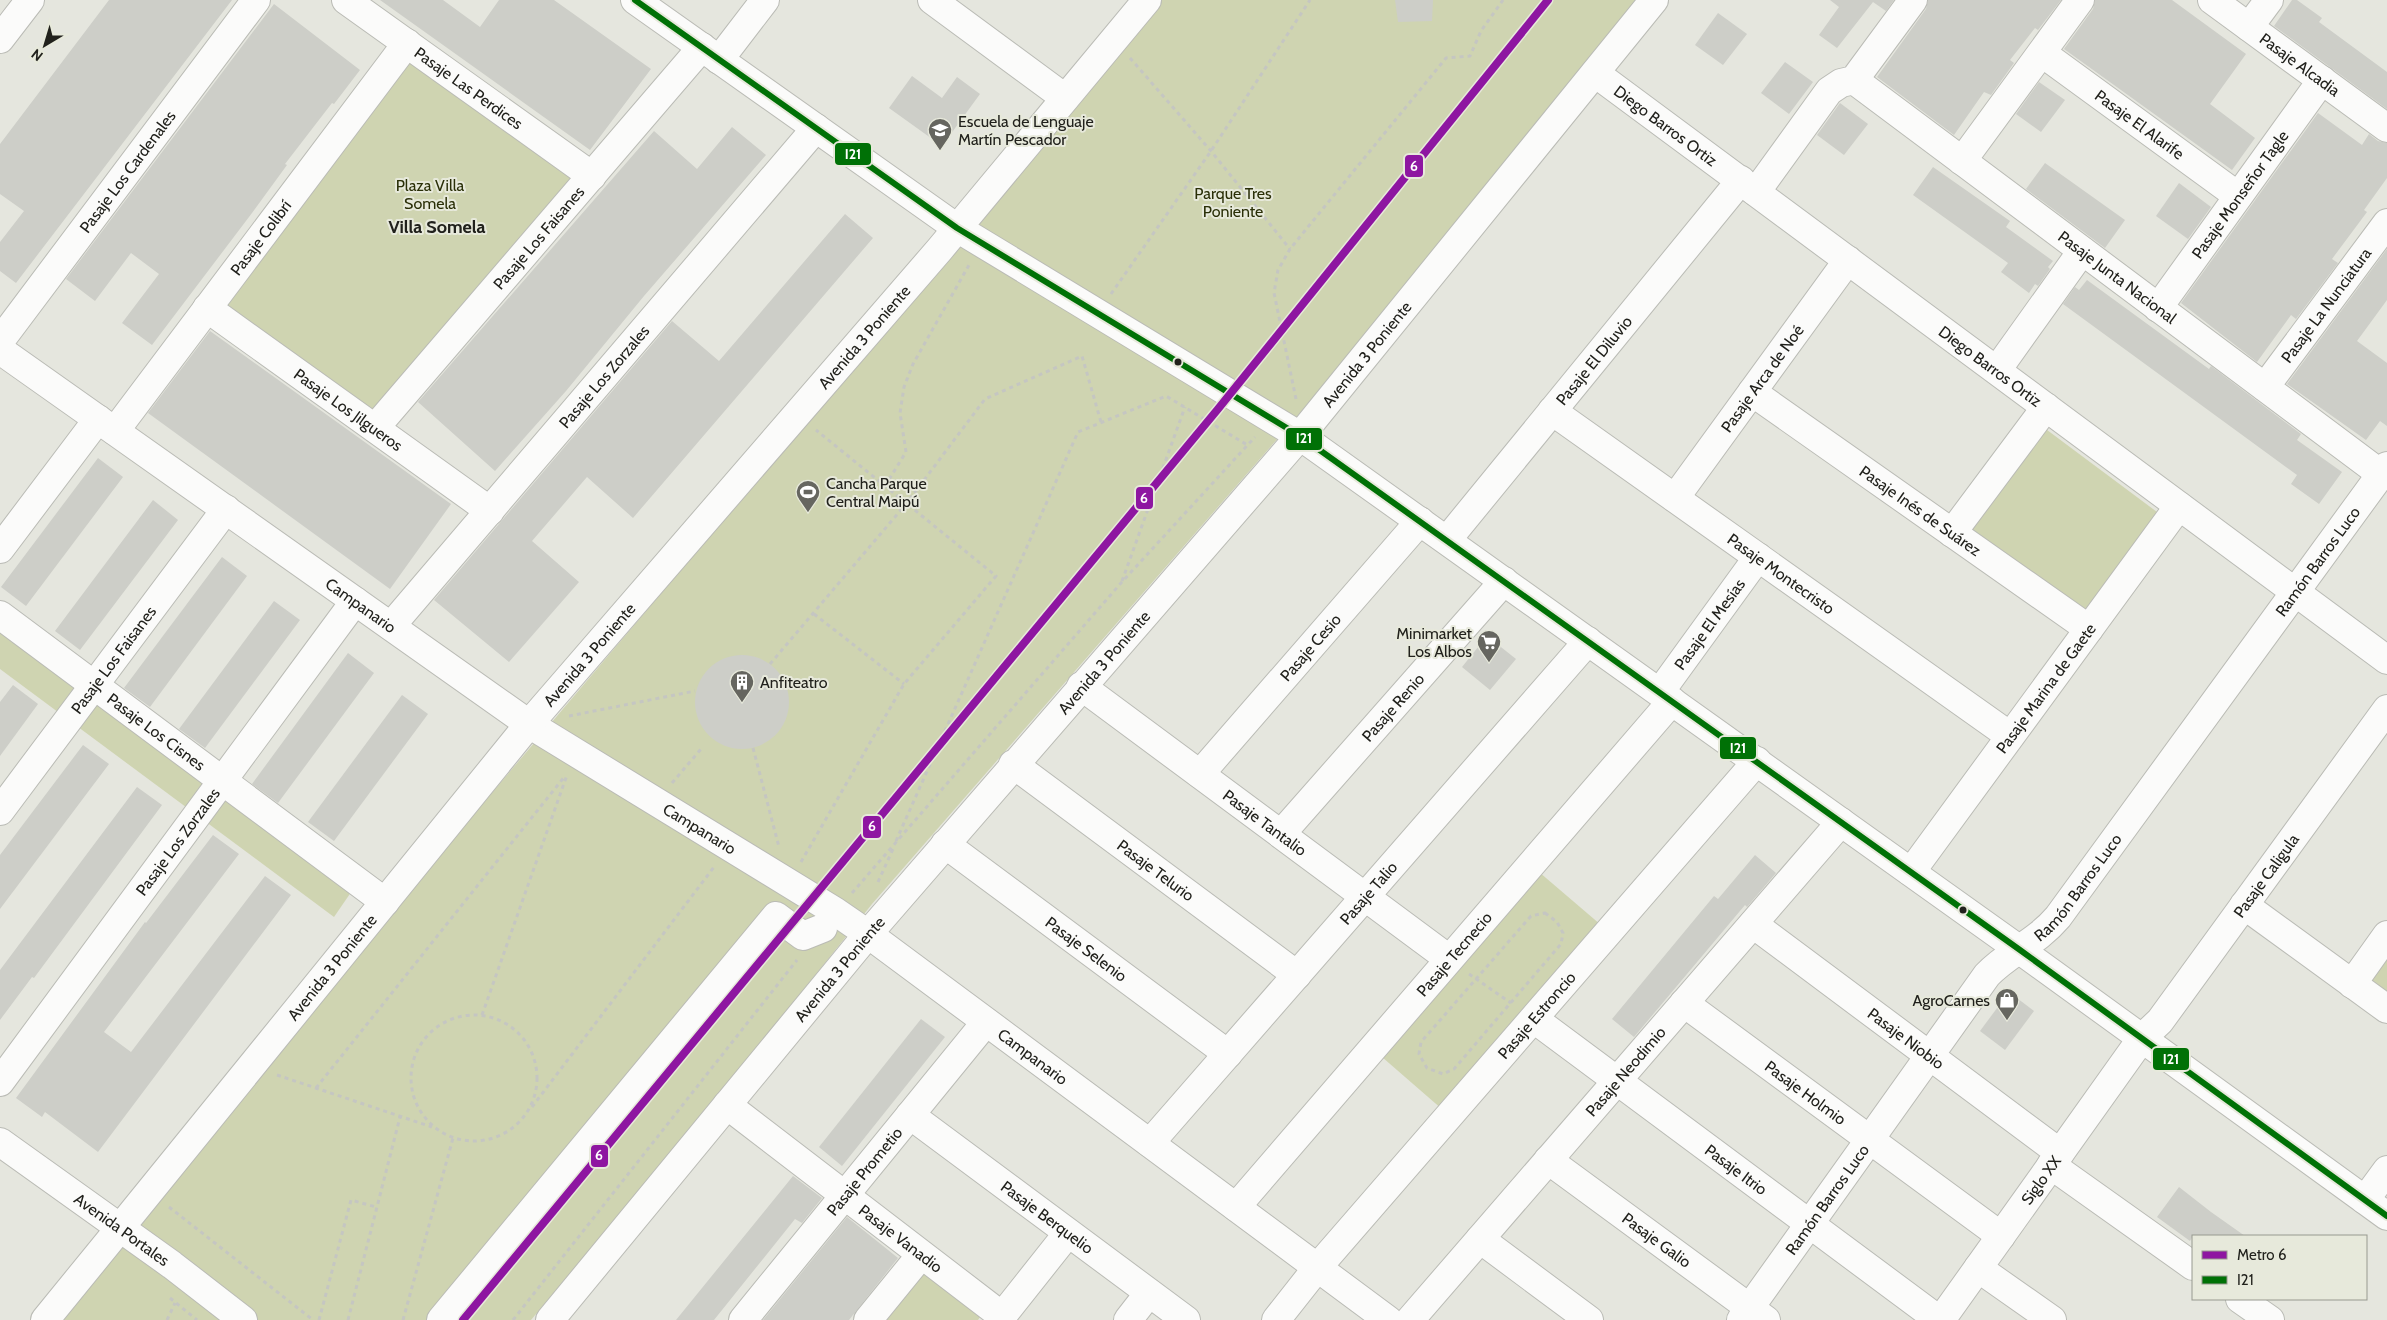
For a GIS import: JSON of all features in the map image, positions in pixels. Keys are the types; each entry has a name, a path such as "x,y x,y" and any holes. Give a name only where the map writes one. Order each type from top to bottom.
{"street":[{"path":"0,39 30,0"},
{"name":"Pasaje Los Cardenales","path":"0,341 256,0"},
{"name":"Pasaje Las Perdices","path":"346,0 592,176"},
{"path":"635,0 957,228 1300,436 1757,761 2376,1208 2387,1170"},
{"name":"Pasaje Los Faisanes","path":"375,428 592,176 710,53 766,0"},
{"path":"932,0 1065,98"},
{"name":"Avenida 3 Poniente","path":"45,1320 530,724 957,228 1147,0"},
{"name":"Avenida 3 Poniente","path":"550,1320 868,934 1013,764 1300,436 1654,0"},
{"path":"1854,80 1913,0"},
{"path":"1962,162 2080,0"},
{"name":"Pasaje Alcadia","path":"2212,0 2387,128"},
{"path":"2249,27 2269,0"},
{"name":"Pasaje Colibrí","path":"0,549 207,308 407,43"},
{"name":"Pasaje El Alarife","path":"2042,53 2238,196"},
{"name":"Diego Barros Ortiz","path":"1595,73 2387,660"},
{"name":"Pasaje Junta Nacional","path":"1854,80 2265,387 2384,470"},
{"name":"Pasaje El Diluvio","path":"1447,540 1552,411 1829,91 1841,83 1854,80"},
{"name":"Pasaje Monseñor Tagle","path":"2158,308 2322,80"},
{"name":"Pasaje Los Zorzales","path":"392,626 816,128"},
{"name":"Pasaje La Nunciatura","path":"2265,387 2387,223"},
{"path":"1996,370 2082,251"},
{"name":"Pasaje Arca de Noé","path":"1675,498 1848,260"},
{"name":"Pasaje Los Jilgueros","path":"207,308 490,511"},
{"name":"Campanario","path":"0,350 530,724 657,803 829,920 868,934 1388,1320"},
{"name":"Pasaje Inés de Suárez","path":"1752,392 2089,630"},
{"path":"1952,533 2046,407"},
{"name":"Pasaje Montecristo","path":"1552,411 2010,736"},
{"name":"Ramón Barros Luco","path":"1752,1316 1809,1224 1987,975 2006,958 2048,929 2058,917 2384,470"},
{"name":"Pasaje Marina de Gaete","path":"1911,872 2179,506"},
{"name":"Pasaje Los Faisanes","path":"0,810 226,509"},
{"name":"Pasaje Cesio","path":"1200,774 1420,521"},
{"name":"Pasaje El Mesías","path":"1666,696 1758,557"},
{"name":"Pasaje Renio","path":"1281,834 1504,580"},
{"name":"Pasaje Los Zorzales","path":"0,1082 356,601"},
{"name":"Pasaje Los Cisnes","path":"0,616 385,902"},
{"name":"Pasaje Talio","path":"1150,1143 1588,641"},
{"name":"Pasaje Tantalio","path":"1082,686 1448,959"},
{"name":"Pasaje Tecnecio","path":"1236,1207 1448,959 1666,696"},
{"name":"Pasaje Caligula","path":"2142,1038 2160,1021 2387,709"},
{"name":"Pasaje Estroncio","path":"1276,1320 1317,1268 1757,761"},
{"name":"Pasaje Telurio","path":"1013,764 1297,975"},
{"name":"Pasaje Neodimio","path":"1410,1320 1841,822"},
{"name":"Pasaje Selenio","path":"945,844 1228,1054"},
{"path":"2244,905 2387,1009"},
{"path":"441,1320 776,916 804,936 829,920"},
{"name":"Pasaje Niobio","path":"1753,924 1930,1056 2055,1159 2192,1265"},
{"path":"2352,984 2387,935"},
{"name":"Pasaje Holmio","path":"1684,1003 2001,1236"},
{"name":"Pasaje Itrio","path":"1534,1019 1616,1082 1940,1320"},
{"name":"Pasaje Prometio","path":"743,1320 986,1022"},
{"name":"Siglo XX","path":"1940,1320 2142,1038"},
{"name":"Pasaje Vanadio","path":"727,1105 922,1254 1001,1318"},
{"name":"Pasaje Berquelio","path":"910,1115 1186,1320"},
{"name":"Avenida Portales","path":"0,1142 198,1284 243,1320"},
{"name":"Pasaje Galio","path":"1548,1160 1752,1316"},
{"path":"1001,1318 1068,1233"},
{"path":"1480,1239 1589,1320"},
{"path":"868,1320 922,1254"},
{"path":"1978,1268 2052,1320"},
{"path":"1128,1320 1149,1293"},
{"path":"2241,1300 2270,1320"}],"path":[{"path":"1110,295 1211,151 1310,0"},
{"path":"1303,395 1297,402 1274,293 1278,270 1290,249 1446,58 1470,56 1481,32 1503,0"},
{"path":"1114,39 1211,151 1290,249"},
{"path":"885,486 906,452 900,413 904,387 913,364 967,268"},
{"path":"770,664 906,504 985,399 1082,356 1101,422"},
{"path":"875,889 1078,432 1166,396 1249,446"},
{"path":"1122,583 1185,407"},
{"path":"796,416 996,576 904,684 800,864"},
{"path":"829,920 1122,583 1249,446 1270,417"},
{"path":"814,614 904,684"},
{"path":"567,717 695,691"},
{"path":"657,803 700,748"},
{"path":"753,748 781,854"},
{"path":"568,772 576,777"},
{"path":"482,1015 568,772"},
{"path":"316,1088 568,772"},
{"path":"275,1074 435,1128 453,1138 474,1142 496,1138 514,1127 528,1111 718,861"},
{"path":"1544,913 1557,922 1563,933 1560,944 1510,1003 1454,1069 1443,1074 1427,1068 1419,1054 1421,1042 1531,916 1544,913"},
{"path":"513,1320 798,959"},
{"path":"1448,959 1534,1019"},
{"path":"435,1128 420,1112 412,1093 410,1071 416,1052 427,1035 443,1022 462,1016 482,1015 502,1021 518,1033 530,1050 537,1070 536,1092 528,1111"},
{"path":"348,1320 400,1117"},
{"path":"403,1320 453,1138"},
{"path":"319,1320 350,1200 376,1207"},
{"path":"167,1205 313,1320"},
{"path":"168,1297 197,1320"},
{"path":"167,1320 175,1302"}],"green space":[{"name":"Parque Tres Poniente","path":"1158,0 1641,0 1299,414 872,904 718,1097 531,1320 57,1320 400,901 990,206"},
{"name":"Plaza Villa Somela","path":"409,56 578,174 374,411 222,304"},
{"path":"2035,421 2157,512 2079,622 1958,532"},
{"path":"0,621 356,885 334,917 0,669"},
{"path":"1539,872 1601,925 1443,1110 1382,1057"},
{"path":"2387,958 2387,992 2371,981"},
{"path":"920,1266 982,1314 978,1320 879,1320"}],"building":[{"path":"109,0 232,0 16,283 0,271 0,242 24,211 0,194 0,144"},
{"path":"380,0 443,0 480,27 499,0 554,0 651,69 590,150"},
{"path":"1395,0 1433,0 1432,21 1398,22"},
{"path":"1830,0 1894,0 1886,11 1873,2 1837,48 1819,35 1839,7"},
{"path":"1928,0 2061,0 2038,30 2035,28 2010,60 2014,63 1991,95 1984,92 1954,135 1877,77 1926,9"},
{"path":"2095,0 2172,0 2246,54 2210,104 2255,138 2232,170 2064,49 2093,9"},
{"path":"2292,0 2297,0 2322,18 2319,22 2387,72 2387,109 2274,26"},
{"path":"274,4 360,70 285,164 287,165 252,213 152,345 122,323 159,274 131,253 95,301 66,279"},
{"path":"1718,13 1747,34 1723,65 1695,45"},
{"path":"1785,62 1813,82 1789,114 1761,93"},
{"path":"912,76 942,98 957,77 980,94 942,146 889,108"},
{"path":"2039,82 2065,100 2041,132 2016,114"},
{"path":"1840,103 1868,124 1844,155 1817,135"},
{"path":"2318,113 2362,145 2369,134 2378,141 2387,143 2387,178 2364,210 2367,212 2332,259 2338,263 2296,319 2291,315 2257,362 2181,303"},
{"path":"732,127 766,155 644,296 566,391 495,471 418,402 654,131 697,169"},
{"path":"2045,163 2125,220 2105,248 2026,189"},
{"path":"1933,167 2010,221 2006,227 2053,261 2048,267 2050,269 2038,286 2035,284 2029,293 2001,272 2008,263 1913,195"},
{"path":"2179,183 2211,207 2188,239 2156,216"},
{"path":"845,214 873,238 633,518 587,477 532,541 579,582 509,662 434,600 672,321 719,361"},
{"path":"2387,249 2387,300 2357,341 2387,363 2387,426 2380,421 2366,440 2287,384"},
{"path":"2087,280 2209,369 2211,366 2301,434 2297,440 2342,472 2319,504 2291,484 2297,475 2063,304 2075,287 2079,290"},
{"path":"210,331 451,504 390,589 148,413"},
{"path":"98,458 123,477 26,606 1,587"},
{"path":"153,500 178,520 80,650 55,631"},
{"path":"222,557 247,576 150,707 124,688"},
{"path":"274,601 300,620 205,748 179,729"},
{"name":"Minimarket Los Albos","path":"1487,636 1516,659 1490,690 1462,667"},
{"path":"348,653 374,673 278,803 252,784"},
{"name":"Anfiteatro","path":"742,655 760,659 775,669 785,684 789,702 785,720 775,735 760,745 742,749 724,745 709,735 699,720 695,702 699,684 709,669 724,659"},
{"path":"13,685 38,704 0,756 0,702"},
{"path":"402,695 428,714 334,841 308,822"},
{"path":"83,745 109,764 0,909 0,855"},
{"path":"137,787 162,805 34,978 32,977 0,1020 0,970"},
{"path":"213,835 239,854 104,1032 131,1052 265,876 291,895 98,1152 45,1112 42,1117 16,1098 145,922"},
{"path":"1755,855 1776,873 1747,907 1745,905 1634,1037 1612,1019 1714,896 1718,899"},
{"name":"AgroCarnes","path":"2009,992 2034,1011 2005,1050 1980,1031"},
{"path":"921,1019 945,1037 842,1166 819,1147"},
{"path":"793,1176 822,1198 802,1223 795,1219 714,1320 676,1320"},
{"path":"2179,1187 2244,1235 2192,1235 2190,1241 2157,1217"},
{"path":"847,1217 898,1258 849,1320 763,1320"}],"metro line":[{"name":"6","path":"463,1320 1218,409 1548,0"}],"transit line":[{"name":"I21","path":"635,0 957,228 1300,436 2020,950 2387,1216"}],"place":[{"name":"Escuela de Lenguaje Martín Pescador","path":"940,151"},
{"name":"Cancha Parque Central Maipú","path":"808,513"},
{"name":"Minimarket Los Albos","path":"1489,663"},
{"name":"Anfiteatro","path":"742,703"},
{"name":"AgroCarnes","path":"2007,1021"}],"district":[{"name":"Villa Somela","path":"437,227"}]}
